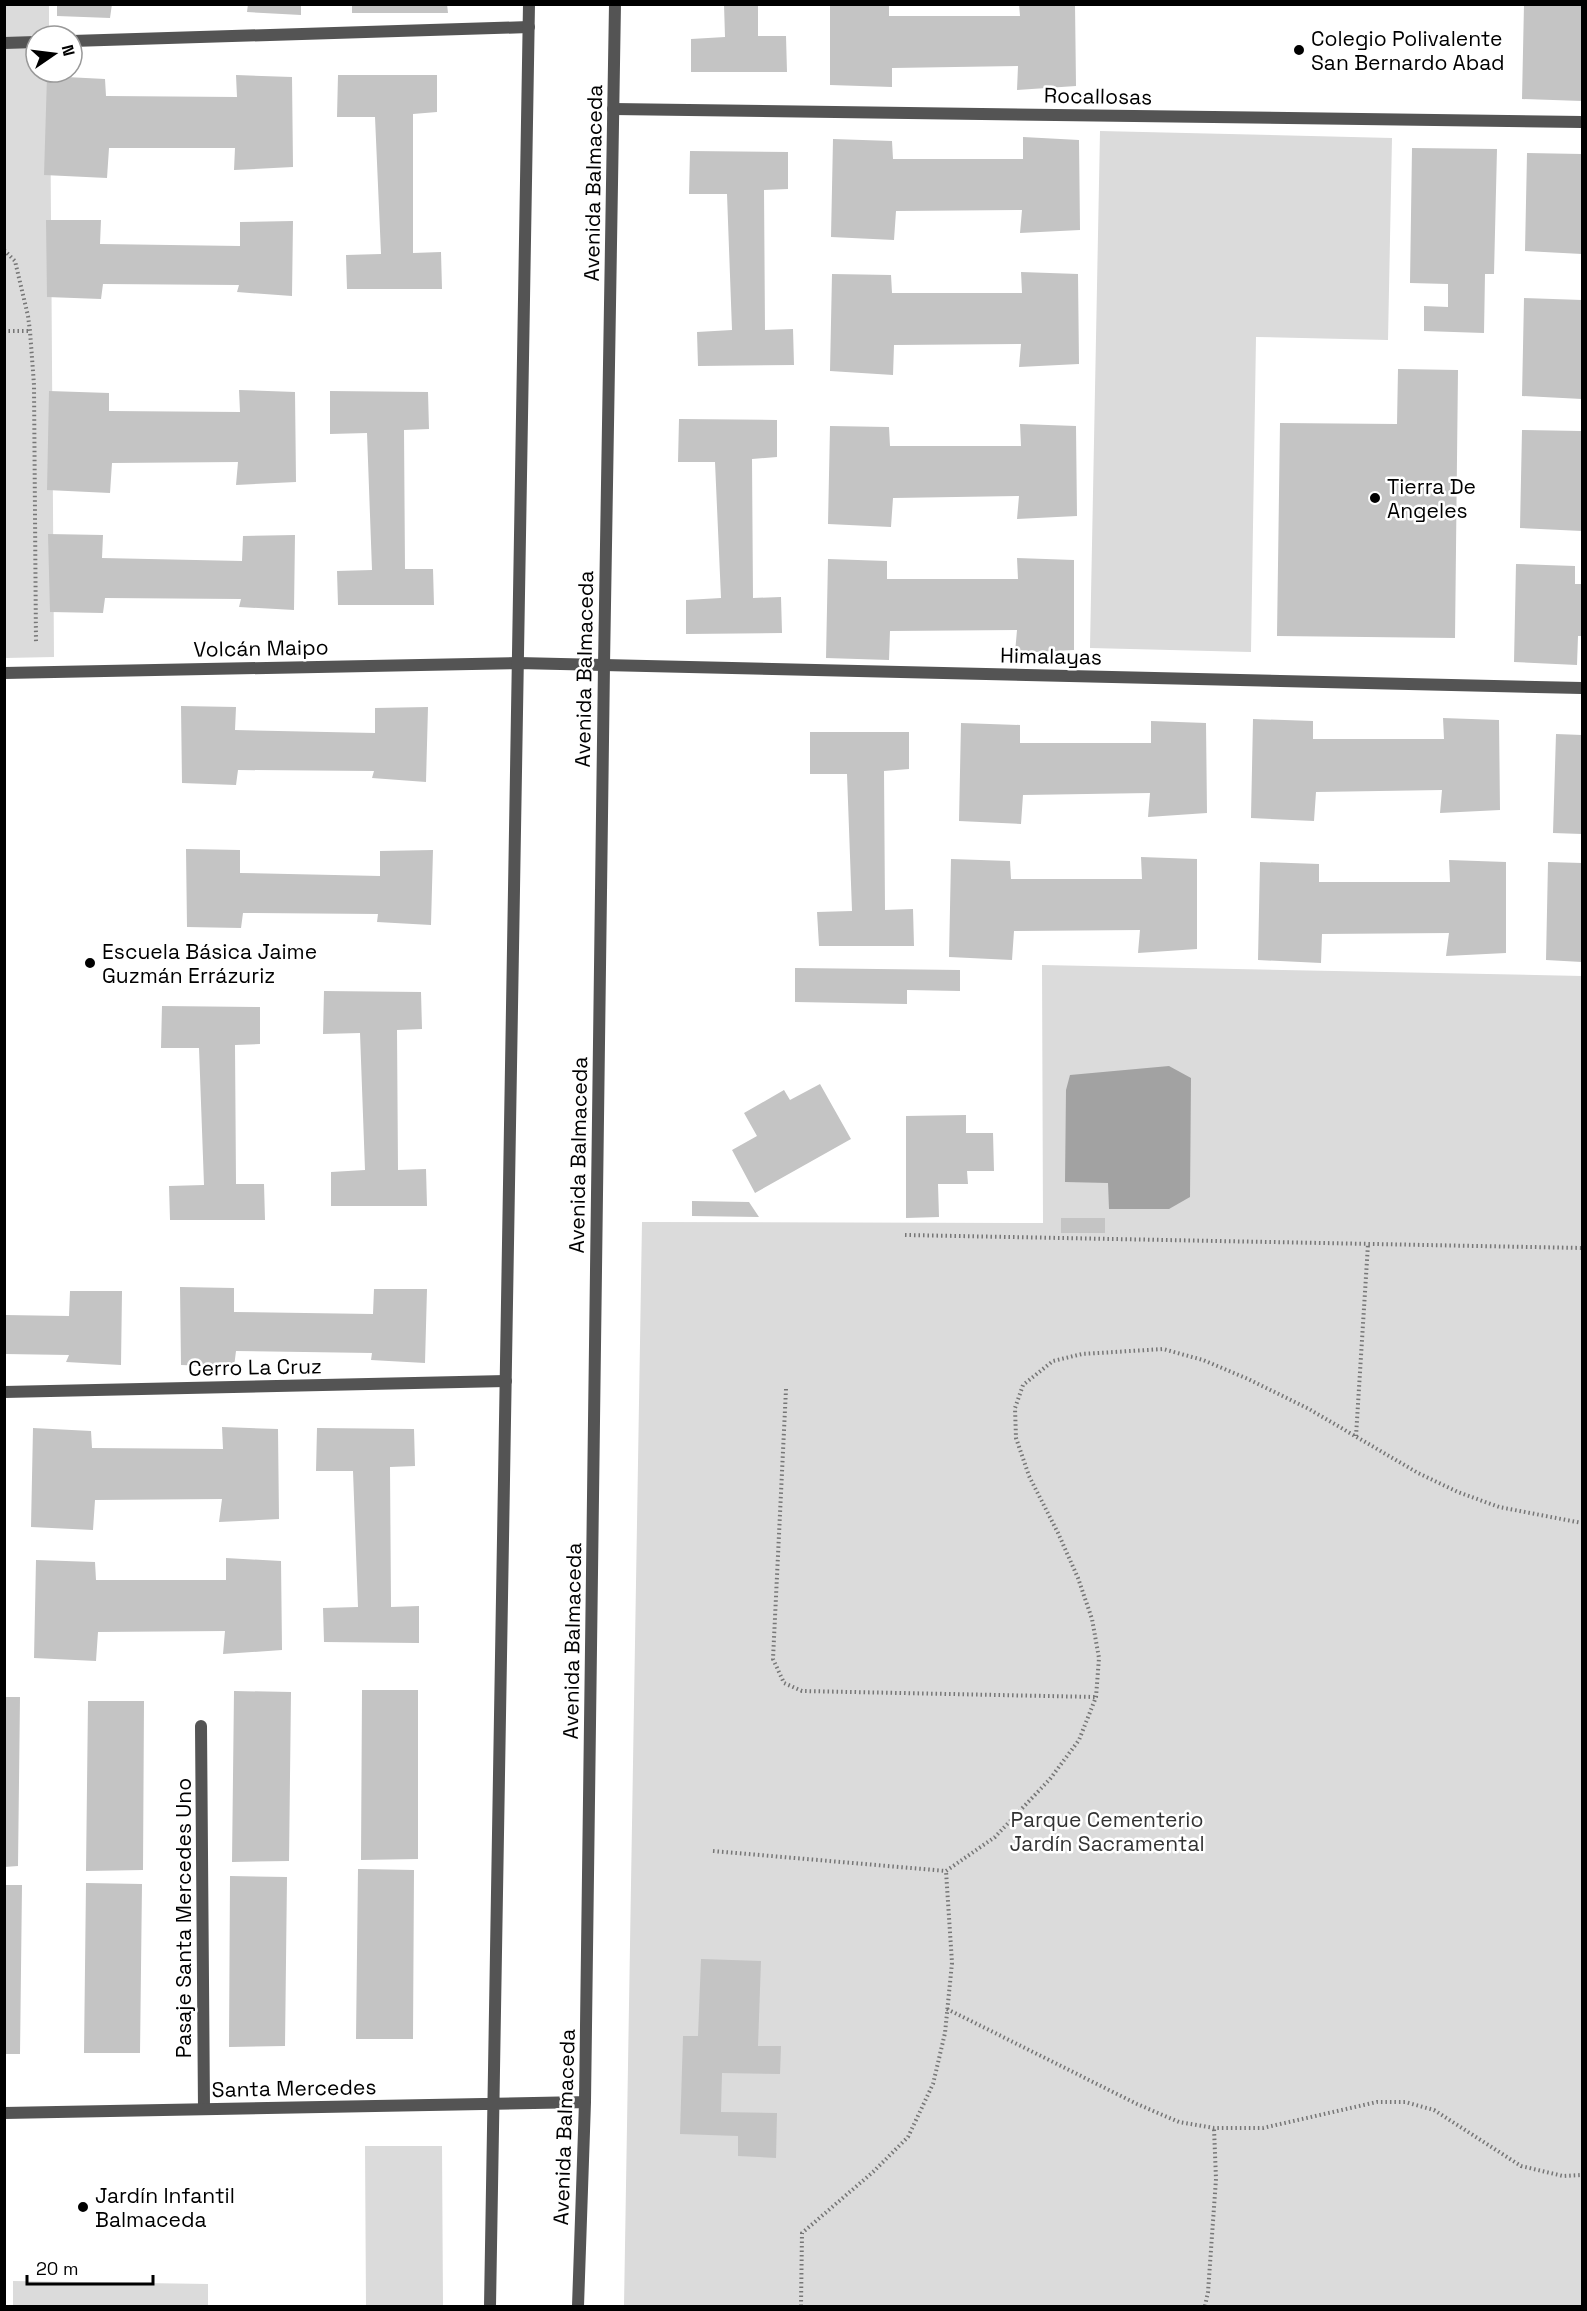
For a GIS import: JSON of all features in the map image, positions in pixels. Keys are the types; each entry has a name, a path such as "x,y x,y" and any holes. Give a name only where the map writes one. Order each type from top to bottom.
{"street":[{"path":"490,2307 529,4"},
{"name":"Avenida Balmaceda","path":"578,2307 585,2103 615,4"},
{"path":"84,41 529,27"},
{"path":"4,43 24,42"},
{"name":"Rocallosas","path":"614,108 1582,122"},
{"name":"Himalayas","path":"518,663 1582,688"},
{"name":"Volcán Maipo","path":"4,673 518,663"},
{"name":"Cerro La Cruz","path":"4,1392 506,1381"},
{"name":"Pasaje Santa Mercedes Uno","path":"201,1726 204,2109"},
{"name":"Santa Mercedes","path":"4,2113 585,2103"}],"path":[{"path":"4,250 15,261 30,331 34,385 36,672"},
{"path":"4,331 30,331"},
{"path":"905,1235 1582,1248"},
{"path":"1356,1436 1368,1244"},
{"path":"713,1851 946,1871 995,1837 1050,1779 1079,1740 1095,1697 1099,1658 1092,1619 1078,1578 1029,1476 1016,1438 1015,1408 1023,1385 1053,1361 1082,1354 1163,1349 1203,1360 1248,1378 1356,1436 1418,1473 1458,1492 1499,1507 1582,1523"},
{"path":"786,1389 773,1659 784,1683 802,1691 1095,1697"},
{"path":"801,2307 802,2233 873,2172 908,2137 933,2084 945,2033 952,1963 946,1871"},
{"path":"947,2008 1137,2104 1179,2122 1214,2128 1263,2128 1377,2102 1405,2102 1434,2110 1521,2166 1563,2176 1582,2175"},
{"path":"1205,2307 1216,2179 1214,2128"}],"green space":[{"path":"5,5 49,5 49,24 24,24 24,84 50,84 54,657 5,658"},
{"path":"1100,131 1392,138 1388,340 1256,337 1251,652 1090,648"},
{"name":"Parque Cementerio Jardín Sacramental","path":"1042,965 1582,976 1582,2306 624,2306 642,1222 1043,1223"},
{"path":"365,2146 442,2146 443,2306 366,2306"},
{"path":"13,2281 208,2284 208,2306 13,2306"}],"shaded area":[{"path":"1169,1066 1191,1078 1190,1197 1169,1209 1109,1209 1108,1183 1065,1182 1066,1090 1070,1075"}],"building":[{"path":"57,4 112,4 110,18 57,16"},
{"path":"248,4 301,4 301,15 247,12"},
{"path":"352,4 447,4 448,13 352,13"},
{"path":"724,4 758,4 758,36 786,36 787,72 691,72 691,39 725,37"},
{"path":"830,4 889,4 889,16 1020,16 1019,4 1075,4 1076,86 1017,90 1018,66 892,68 892,87 830,85"},
{"path":"1524,4 1582,4 1582,101 1522,99"},
{"path":"236,75 292,77 293,167 234,170 235,148 109,148 107,178 44,175 47,84 84,84 84,78 105,79 106,96 237,97"},
{"path":"338,75 437,75 437,112 413,114 413,253 441,252 442,289 347,289 346,255 381,254 375,117 337,117"},
{"path":"1023,137 1079,140 1080,230 1020,233 1022,210 896,211 894,240 831,237 833,139 892,141 893,159 1023,159"},
{"path":"1412,148 1497,149 1494,274 1485,274 1484,333 1424,331 1424,306 1448,307 1448,284 1410,283"},
{"path":"690,151 788,152 788,189 764,190 765,330 793,329 794,365 698,366 697,332 732,330 727,194 689,194"},
{"path":"1527,153 1582,154 1582,254 1525,251"},
{"path":"46,220 101,220 100,244 240,246 240,222 293,221 292,296 237,292 239,285 103,284 101,299 47,297"},
{"path":"1021,272 1078,274 1079,364 1019,367 1021,344 894,345 893,375 830,371 832,274 891,275 892,293 1022,293"},
{"path":"1524,298 1582,300 1582,399 1522,396"},
{"path":"1398,369 1458,370 1455,638 1277,636 1280,423 1397,424"},
{"path":"239,390 295,392 296,482 236,485 238,462 112,463 110,493 47,490 49,391 109,393 109,411 240,412"},
{"path":"330,391 428,392 429,429 404,430 405,569 433,569 434,605 338,605 337,571 372,570 367,433 330,434"},
{"path":"679,419 777,420 777,457 752,459 753,598 781,597 782,633 686,634 686,600 721,598 715,462 678,462"},
{"path":"1020,424 1076,426 1077,516 1017,519 1019,496 893,498 891,527 828,524 830,426 889,427 890,446 1021,446"},
{"path":"1522,430 1581,431 1582,531 1520,528"},
{"path":"48,534 103,535 102,558 242,561 243,536 295,535 294,610 239,607 241,599 105,598 103,613 50,612"},
{"path":"1017,558 1074,560 1074,650 1015,653 1017,630 890,631 889,660 826,658 828,559 887,561 887,579 1018,579"},
{"path":"1516,564 1575,566 1575,584 1582,584 1582,636 1578,636 1577,665 1514,662"},
{"path":"181,706 236,707 235,730 375,733 375,708 428,707 426,782 372,778 374,771 238,770 236,785 182,783"},
{"path":"1443,718 1499,720 1500,810 1440,813 1442,790 1316,792 1314,821 1251,818 1253,719 1313,721 1313,739 1444,739"},
{"path":"1151,721 1206,723 1207,813 1148,817 1150,793 1023,795 1021,824 959,821 961,723 1020,725 1020,743 1151,743"},
{"path":"810,732 909,732 909,769 884,771 885,910 913,909 914,946 819,946 817,912 852,911 847,774 810,774"},
{"path":"1556,734 1582,735 1582,834 1553,833"},
{"path":"186,849 240,850 240,873 380,876 380,851 433,850 431,925 377,922 378,914 243,913 241,928 187,927"},
{"path":"1141,857 1197,859 1197,949 1138,953 1140,930 1014,931 1012,960 949,957 951,859 1010,861 1011,879 1142,879"},
{"path":"1449,860 1506,862 1506,953 1446,956 1449,933 1322,934 1321,963 1258,960 1260,862 1319,864 1319,882 1450,882"},
{"path":"1548,862 1582,863 1582,962 1546,960"},
{"path":"795,968 960,970 960,991 907,990 907,1004 795,1002"},
{"path":"324,991 421,992 422,1029 397,1030 398,1170 426,1169 427,1206 331,1206 331,1172 365,1170 360,1033 323,1034"},
{"path":"162,1006 260,1007 260,1044 235,1045 236,1184 264,1184 265,1220 170,1220 169,1186 204,1185 199,1048 161,1048"},
{"path":"820,1084 851,1139 755,1193 732,1150 757,1136 744,1113 784,1090 790,1100"},
{"path":"966,1115 966,1133 993,1133 994,1171 967,1171 968,1184 938,1184 939,1217 906,1218 906,1116"},
{"path":"692,1201 749,1202 759,1217 692,1216"},
{"path":"1061,1218 1105,1218 1105,1233 1061,1233"},
{"path":"180,1287 234,1288 234,1312 373,1314 374,1289 427,1289 425,1363 371,1360 372,1353 236,1351 234,1367 181,1365"},
{"path":"70,1291 122,1291 121,1365 66,1362 69,1355 5,1354 5,1315 69,1316"},
{"path":"222,1427 278,1429 279,1519 219,1522 222,1499 95,1500 93,1530 31,1527 33,1428 91,1431 92,1448 223,1449"},
{"path":"317,1428 414,1429 415,1466 390,1467 391,1607 419,1606 419,1643 324,1642 323,1608 358,1607 353,1471 316,1471"},
{"path":"226,1558 281,1561 282,1650 223,1654 225,1631 98,1632 96,1661 34,1658 36,1560 95,1562 96,1580 226,1580"},
{"path":"362,1690 418,1690 418,1859 361,1860"},
{"path":"234,1691 291,1692 289,1861 232,1862"},
{"path":"4,1697 20,1697 18,1866 4,1867"},
{"path":"88,1701 144,1701 143,1870 86,1871"},
{"path":"358,1869 414,1870 413,2039 356,2039"},
{"path":"230,1876 287,1877 285,2046 229,2047"},
{"path":"86,1883 142,1884 140,2053 84,2053"},
{"path":"4,1885 22,1885 20,2054 4,2054"},
{"path":"701,1959 761,1961 758,2046 781,2046 780,2074 722,2073 721,2112 777,2113 776,2158 738,2156 738,2136 680,2134 683,2036 698,2036"}],"place":[{"name":"Colegio Polivalente San Bernardo Abad","path":"1299,50"},
{"name":"Tierra De Angeles","path":"1375,498"},
{"name":"Escuela Básica Jaime Guzmán Errázuriz","path":"90,963"},
{"name":"Jardín Infantil Balmaceda","path":"83,2207"}]}
